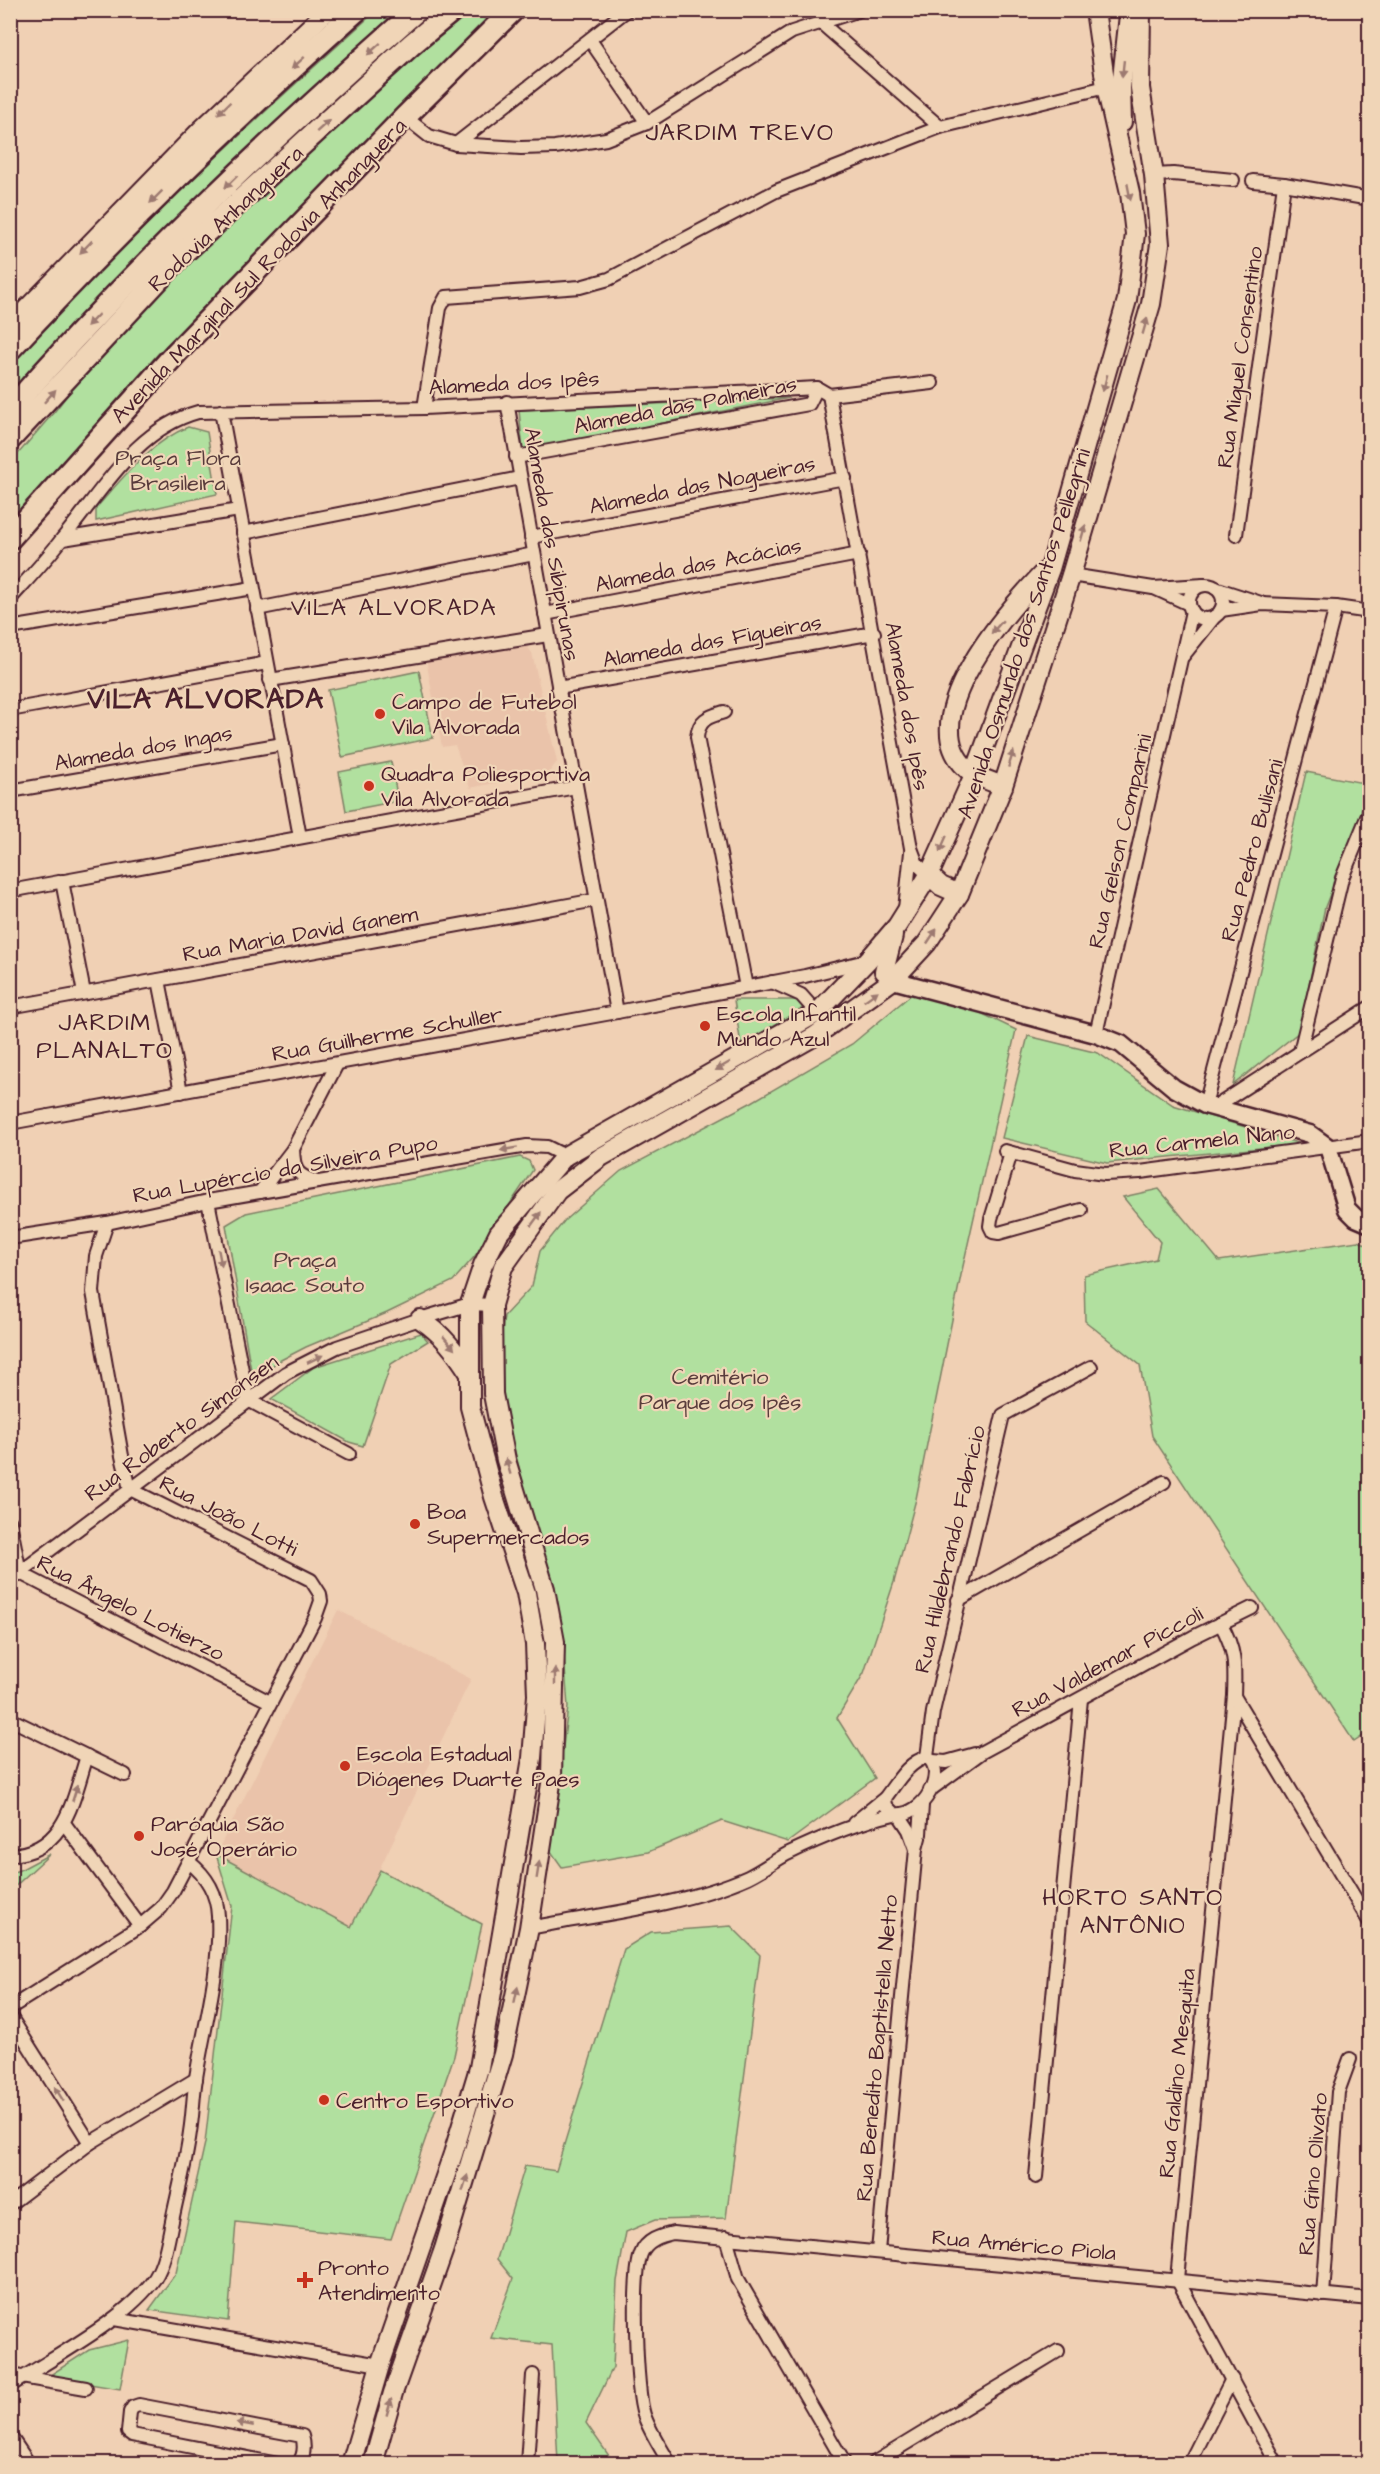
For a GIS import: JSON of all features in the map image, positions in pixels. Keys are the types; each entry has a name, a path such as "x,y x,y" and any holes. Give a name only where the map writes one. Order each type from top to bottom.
{"highway":[{"path":"10,349 60,295 202,152 357,10"},
{"name":"Rodovia Anhanguera","path":"10,410 173,237 285,130 417,10"},
{"name":"Rodovia Anhanguera","path":"10,439 184,252 453,10"},
{"name":"Avenida Marginal Sul Rodovia Anhanguera","path":"10,538 176,353 405,117 513,10"}],"main road":[{"path":"10,326 201,130 328,10"},
{"name":"Avenida Osmundo dos Santos Pellegrini","path":"351,2463 380,2365 479,2068 532,1758 537,1695 535,1644 526,1593 480,1449 470,1407 470,1304 483,1265 499,1233 565,1156 817,1013 868,960 900,922 929,875 974,775 1050,569 1127,300 1135,234 1124,166 1106,87 1095,10"},
{"name":"Avenida Osmundo dos Santos Pellegrini","path":"1124,166 1121,88 1130,10"},
{"name":"Avenida Osmundo dos Santos Pellegrini","path":"373,2463 393,2393 444,2249 503,2054 530,1928 552,1777 555,1642 545,1588 506,1460 493,1394 492,1305 503,1267 554,1196 601,1157 815,1036 893,980 927,943 959,894 1003,786 1071,575 1151,304 1160,244 1154,175 1140,88 1139,10"},
{"path":"1003,786 974,775 961,763 950,736 961,686 971,663 992,632 1043,573 1050,569 1071,575"},
{"path":"929,875 940,886 959,894"},
{"path":"893,980 884,971 900,922"},
{"path":"554,1196 567,1167 565,1156"},
{"path":"420,1318 439,1332 470,1374"},
{"path":"507,1905 514,1926 519,1929 530,1928"},
{"path":"434,2205 445,2213 444,2249"}],"street":[{"path":"456,144 627,10"},
{"path":"405,117 429,136 456,144 521,148 555,147 606,139 647,123 792,32 860,10"},
{"path":"820,22 940,127"},
{"path":"590,40 647,123"},
{"path":"424,408 440,308 446,297 580,287 609,279 776,191 940,127 1106,87"},
{"path":"1154,175 1173,174 1233,180"},
{"path":"1253,181 1370,199"},
{"name":"Rua Miguel Consentino","path":"1236,535 1284,184"},
{"path":"817,388 829,395 932,383"},
{"name":"Alameda dos Ipês","path":"10,599 63,539 125,459 157,430 178,417 198,412 424,408 817,388"},
{"name":"Alameda das Palmeiras","path":"516,457 809,404 817,388"},
{"name":"Alameda dos Ipês","path":"829,395 874,633 911,848 917,864 929,875"},
{"name":"Alameda das Sibipirunas","path":"507,402 616,1012"},
{"path":"222,411 300,837"},
{"path":"243,533 520,478"},
{"name":"Alameda das Nogueiras","path":"531,537 845,478"},
{"path":"63,539 239,510"},
{"path":"257,609 534,554"},
{"name":"Alameda das Acácias","path":"545,614 859,554"},
{"path":"1071,575 1153,588 1210,587 1262,604"},
{"path":"1190,608 1194,590 1210,587 1221,596 1218,613"},
{"path":"10,628 254,588"},
{"path":"1153,588 1205,619 1218,613 1262,604 1336,607 1370,612"},
{"name":"Rua Pedro Bulisani","path":"1210,1106 1336,607"},
{"name":"Rua Gelson Comparini","path":"1096,1034 1183,657 1190,608"},
{"name":"Rua Gelson Comparini","path":"1183,657 1218,613"},
{"name":"Alameda das Figueiras","path":"558,688 874,633"},
{"path":"270,680 548,635"},
{"path":"10,710 267,663"},
{"path":"723,712 707,717 699,725 697,737 746,987"},
{"name":"Alameda dos Ingas","path":"10,791 283,744"},
{"path":"10,891 576,787"},
{"path":"1300,1052 1342,878 1370,810"},
{"name":"Alameda dos Ipês","path":"900,922 911,848"},
{"path":"62,881 84,993"},
{"name":"Rua Maria David Ganem","path":"10,1007 596,900"},
{"name":"Rua Guilherme Schuller","path":"10,1124 616,1012 771,982 868,960"},
{"path":"159,980 181,1092"},
{"path":"893,980 1096,1034 1121,1044 1174,1088 1210,1106 1310,1134 1328,1147 1347,1209 1356,1218 1370,1224"},
{"path":"771,982 801,995 817,1013"},
{"path":"1210,1106 1370,1007"},
{"path":"260,1192 292,1149 337,1064"},
{"name":"Rua Carmela Nano","path":"1081,1210 999,1233 993,1232 990,1226 991,1219 1008,1152 1075,1170 1105,1174 1140,1172 1370,1141"},
{"name":"Rua Lupércio da Silveira Pupo","path":"10,1238 526,1146 547,1147 565,1156"},
{"path":"292,1149 297,1172 303,1177 318,1182"},
{"path":"208,1201 248,1400 349,1454"},
{"name":"Rua João Lotti","path":"107,1222 96,1257 93,1292 130,1489 311,1580 320,1594 321,1601 315,1618 270,1702"},
{"name":"Rua Roberto Simonsen","path":"15,1577 286,1373 337,1347 420,1318 470,1304 492,1305"},
{"name":"Rua Hildebrando Fabrício","path":"930,1790 936,1770 930,1759 933,1712 1003,1415 1091,1367"},
{"path":"958,1600 1164,1482"},
{"name":"Rua Ângelo Lotierzo","path":"10,1522 15,1577 270,1702"},
{"name":"Rua Valdemar Piccoli","path":"930,1790 982,1752 1192,1637 1252,1608"},
{"name":"Rua Galdino Mesquita","path":"1177,2279 1234,1696 1234,1654 1231,1642 1221,1624"},
{"path":"1234,1696 1370,1923"},
{"path":"1036,2177 1081,1699"},
{"path":"10,2008 140,1926 161,1908 189,1862 270,1702"},
{"path":"10,1719 124,1774"},
{"name":"Rua Valdemar Piccoli","path":"930,1759 946,1762 982,1752"},
{"path":"10,1855 28,1851 48,1842 64,1823 87,1756"},
{"path":"851,1825 885,1798 910,1766 919,1759 930,1759"},
{"path":"530,1928 675,1900 748,1877 786,1855 851,1825 897,1814 907,1815 922,1805 930,1790"},
{"name":"Rua Benedito Baptistella Netto","path":"885,1798 886,1806 897,1814 909,1830 916,1849"},
{"name":"Rua Benedito Baptistella Netto","path":"878,2252 922,1805"},
{"path":"64,1823 140,1926"},
{"path":"10,2386 17,2376 114,2319 150,2284 162,2264 190,2133 196,2079 212,1990 218,1917 216,1899 209,1882 202,1872 189,1862"},
{"path":"10,2016 90,2143"},
{"name":"Rua Gino Olivato","path":"1323,2295 1338,2092 1350,2059"},
{"path":"10,2204 90,2143 196,2079"},
{"name":"Rua Américo Piola","path":"670,2463 644,2417 639,2396 637,2329 641,2254 653,2238 673,2233 1370,2299"},
{"path":"726,2237 738,2279 845,2463"},
{"path":"1177,2279 1277,2463"},
{"path":"114,2319 380,2365"},
{"path":"872,2463 1058,2351"},
{"path":"527,2463 533,2375"},
{"path":"17,2376 86,2388"},
{"path":"1189,2463 1232,2379"},
{"path":"278,2463 132,2435 128,2432 130,2412 139,2405 302,2436 305,2445 302,2459 298,2463"},
{"path":"10,2436 29,2463"}],"shaded area":[{"path":"526,645 532,653 557,762 549,772 470,788 455,745 442,747 425,654"},
{"name":"Escola Estadual Diógenes Duarte Paes","path":"338,1610 471,1679 351,1928 216,1854"}],"green space":[{"path":"376,11 398,11 199,195 103,292 11,391 11,364 98,272 189,183"},
{"path":"461,11 486,11 490,15 158,354 11,520 11,462 55,411 97,356 199,250"},
{"path":"789,398 523,451 519,410"},
{"name":"Praça Flora Brasileira","path":"188,427 207,432 217,494 96,521 96,508 127,473 161,442"},
{"name":"Campo de Futebol Vila Alvorada","path":"419,671 433,738 342,757 328,690"},
{"name":"Quadra Poliesportiva Vila Alvorada","path":"391,762 398,801 346,811 339,772"},
{"path":"1306,772 1369,784 1369,794 1325,907 1299,1032 1233,1085"},
{"name":"Cemitério Parque dos Ipês","path":"912,994 964,1005 1016,1030 961,1275 916,1499 894,1582 864,1673 837,1718 875,1778 788,1842 722,1821 648,1852 562,1867 550,1850 568,1707 563,1643 502,1400 500,1348 504,1316 532,1286 540,1251 565,1220 621,1171 752,1102 852,1044"},
{"path":"734,1000 816,1000 741,1045"},
{"path":"1028,1036 1098,1053 1173,1105 1301,1144 1107,1163 1002,1138"},
{"name":"Praça Isaac Souto","path":"520,1157 529,1161 533,1170 475,1256 453,1281 387,1313 306,1347 277,1362 253,1382 226,1225 246,1213"},
{"path":"1159,1189 1219,1261 1358,1241 1369,1245 1370,1731 1354,1742 1152,1436 1140,1365 1085,1321 1084,1275 1156,1259 1160,1242 1123,1197"},
{"name":"Praça Isaac Souto","path":"421,1333 428,1341 391,1364 363,1446 349,1442 271,1399 314,1367"},
{"path":"50,1854 11,1890 11,1873"},
{"name":"Centro Esportivo","path":"216,1854 351,1927 380,1870 482,1924 454,2056 391,2239 236,2222 228,2321 149,2310 176,2273 205,2143 232,1906"},
{"path":"731,1926 760,1955 726,2218 655,2220 626,2232 617,2281 613,2367 586,2423 614,2463 558,2463 552,2345 491,2338 513,2279 497,2259 525,2166 556,2171 624,1949 651,1932"},
{"path":"129,2340 120,2389 47,2377 89,2350"}],"place":[{"name":"Campo de Futebol Vila Alvorada","path":"380,714"},
{"name":"Quadra Poliesportiva Vila Alvorada","path":"369,786"},
{"name":"Escola Infantil Mundo Azul","path":"705,1026"},
{"name":"Boa Supermercados","path":"415,1524"},
{"name":"Escola Estadual Diógenes Duarte Paes","path":"345,1766"},
{"name":"Paróquia São José Operário","path":"139,1836"},
{"name":"Centro Esportivo","path":"324,2100"},
{"name":"Pronto Atendimento","path":"305,2280"}],"district":[{"name":"JARDIM TREVO","path":"740,132"},
{"name":"VILA ALVORADA","path":"394,607"},
{"name":"VILA ALVORADA","path":"206,698"},
{"name":"JARDIM PLANALTO","path":"105,1036"},
{"name":"HORTO SANTO ANTÔNIO","path":"1133,1911"}]}
